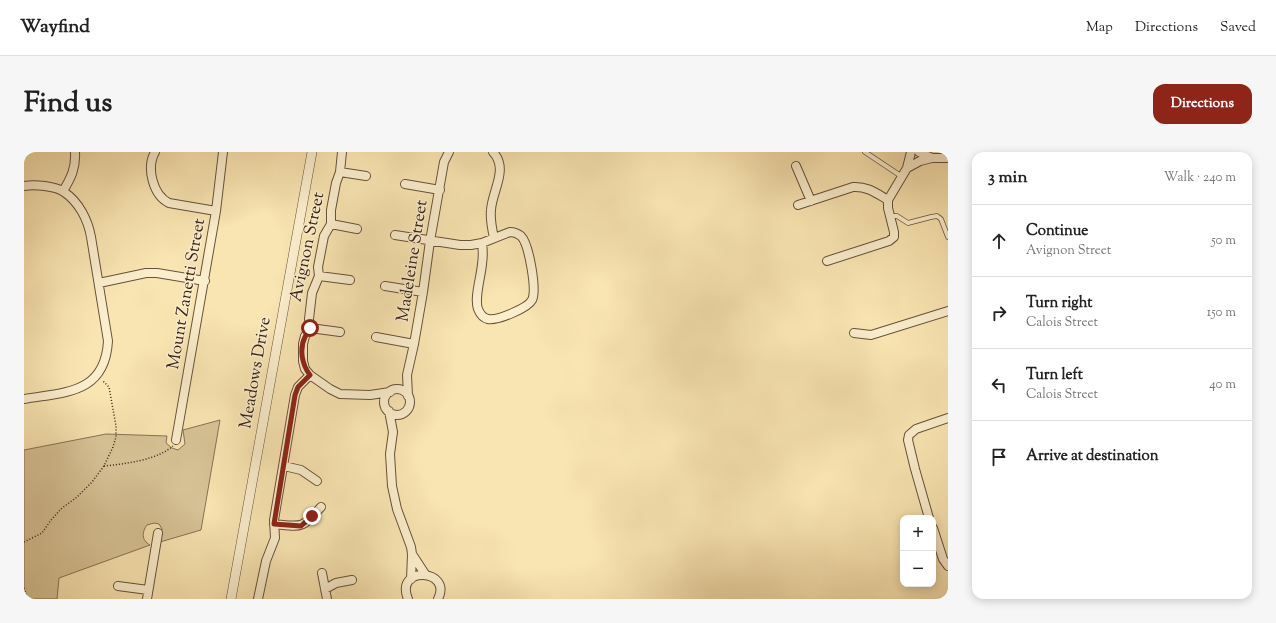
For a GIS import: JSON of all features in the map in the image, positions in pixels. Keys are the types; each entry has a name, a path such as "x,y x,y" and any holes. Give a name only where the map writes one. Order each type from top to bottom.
{"street":[{"path":"63,191 75,168 75,152"},
{"path":"155,152 151,160 152,174 156,191 162,200 170,203 216,211"},
{"name":"Mount Zanetti Street","path":"176,440 205,281 224,152"},
{"name":"Meadows Drive","path":"231,599 312,152"},
{"name":"Avignon Street","path":"310,375 305,369 303,361 305,336 310,331 309,319 312,293 319,276 318,267 324,236 331,224 331,210 336,183 340,172 342,152"},
{"name":"Madeleine Street","path":"438,599 440,591 437,582 434,578 425,574 412,554 397,509 392,486 390,454 393,432 410,403 408,396 407,375 414,344 444,162 449,152"},
{"path":"493,152 498,159 500,167 491,209 491,221 494,238"},
{"path":"827,261 892,239 894,237 888,200 907,168 911,152"},
{"path":"920,152 932,158"},
{"path":"907,168 920,161 932,158 948,158"},
{"path":"796,166 810,201"},
{"path":"340,172 366,176"},
{"path":"405,184 440,190"},
{"path":"24,186 42,186 63,191 82,212 89,227 108,341 104,363 96,375 84,385 78,389 24,398"},
{"path":"798,205 861,186 888,200"},
{"path":"331,224 357,229"},
{"path":"395,235 460,245 482,243 510,232 520,235 526,244 530,260 534,289 532,301 518,311 489,320 480,315 476,303 483,262 482,243"},
{"path":"99,283 139,274 152,273 205,281"},
{"path":"319,276 350,280"},
{"path":"385,286 423,292"},
{"path":"854,333 871,335 948,311"},
{"path":"310,328 340,332"},
{"path":"376,337 414,344"},
{"path":"258,599 266,561 276,533 274,524 295,395 298,387 310,375 330,390 340,394 370,395 402,390 408,396"},
{"name":"Madeleine Street","path":"393,432 385,398 407,375"},
{"path":"370,395 396,415 403,413"},
{"path":"929,515 914,469 908,440 909,435 916,429 948,418"},
{"path":"284,466 301,470 317,481"},
{"path":"274,524 301,526 305,524 321,507"},
{"path":"118,586 147,595 158,533"},
{"path":"936,537 943,558 948,566"},
{"name":"Madeleine Street","path":"401,599 411,579 412,554"},
{"path":"322,573 327,599"},
{"path":"411,579 416,575 425,574"},
{"path":"325,589 336,583 352,580"},
{"path":"406,589 408,599"}],"lane":[{"path":"865,152 902,176"},
{"path":"890,216 897,216 908,223 938,216 941,219 948,237"}],"path":[{"path":"24,542 42,533 62,508 77,497 92,482 104,466 113,447 116,437 116,426 109,387 96,375"},
{"path":"104,466 125,464 158,455 172,447 176,440"},
{"path":"24,588 28,599"}],"shaded area":[{"path":"220,420 201,530 160,542 162,529 159,524 154,523 147,525 143,536 145,541 150,545 59,578 57,599 26,599 24,595 24,450 106,434 167,436 166,443 172,448 178,450 185,444 183,430"}],"route":[{"path":"310,328 310,331 305,336 303,353 305,369 310,375 298,387 295,395 274,524 298,527 305,524 312,516"}]}
